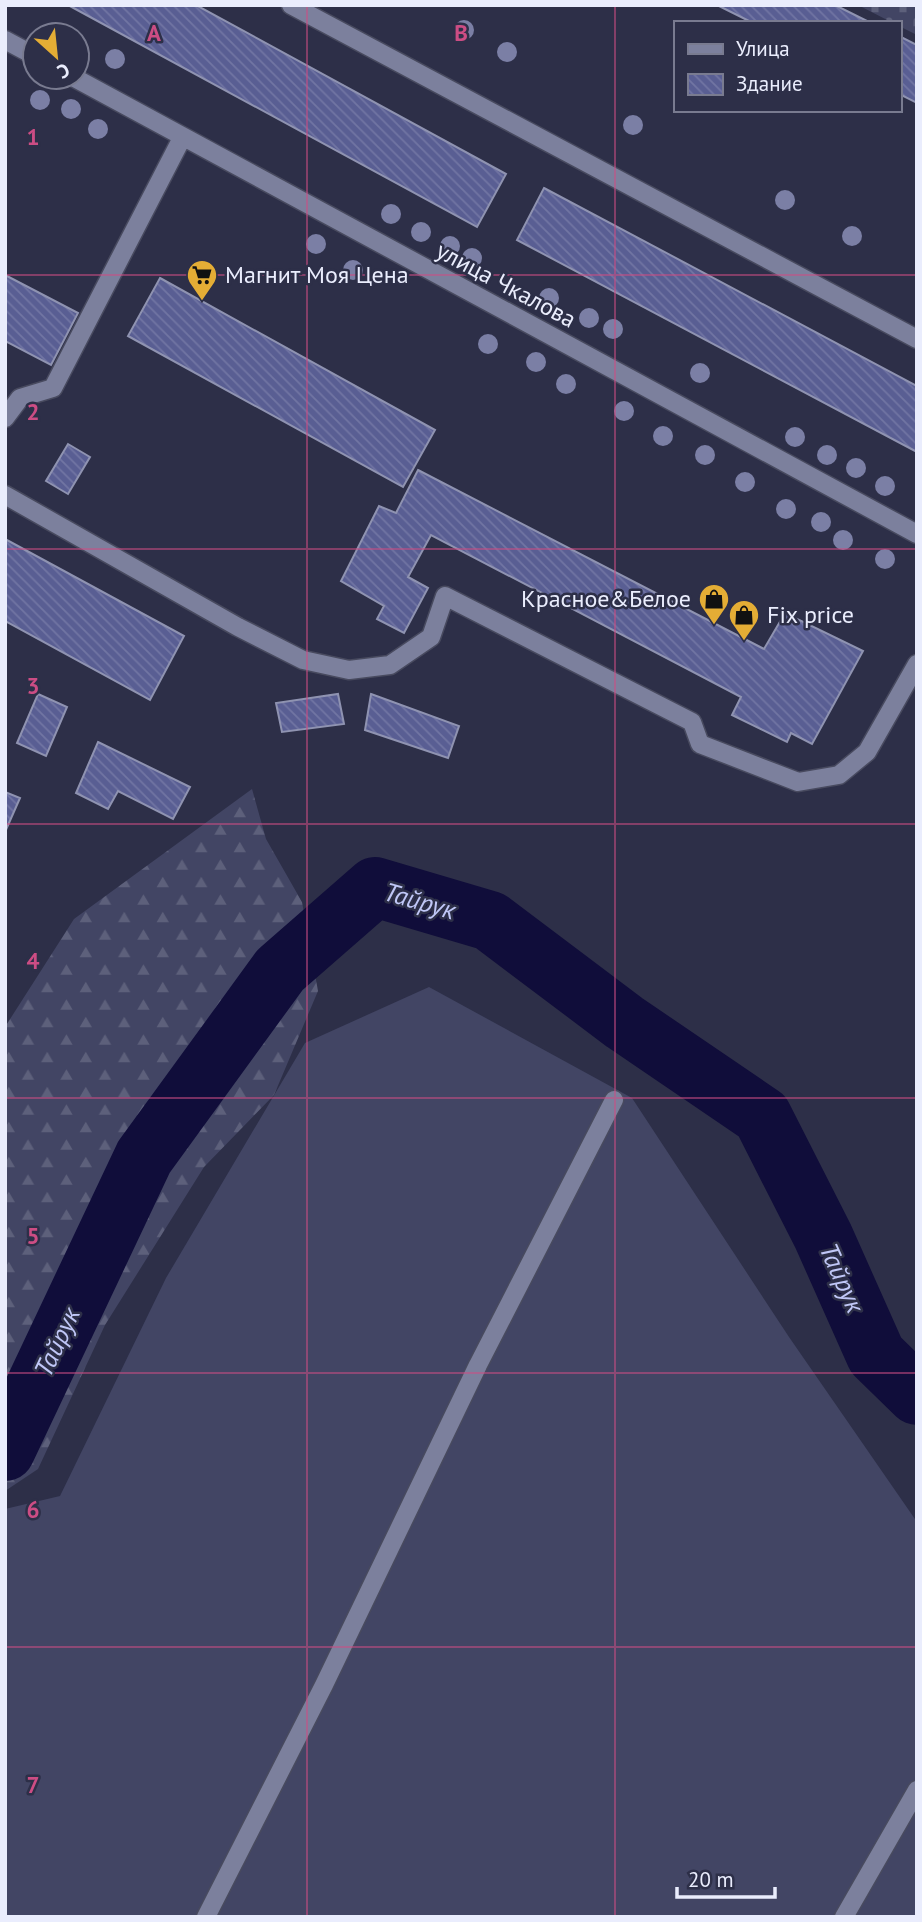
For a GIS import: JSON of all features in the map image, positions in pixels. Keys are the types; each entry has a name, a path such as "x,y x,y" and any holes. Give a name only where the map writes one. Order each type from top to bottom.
{"street":[{"path":"291,5 917,339"},
{"path":"5,40 21,49"},
{"name":"улица Чкалова","path":"91,87 917,534"},
{"path":"5,418 20,398 53,388 183,138"},
{"path":"5,495 226,621 303,660 349,670 390,665 431,637 445,596 691,722 700,744 798,782 839,775 867,752 917,664"},
{"path":"206,1917 324,1685 478,1364 614,1100"},
{"path":"844,1917 917,1790"}],"green space":[{"path":"858,5 917,5 917,35 901,27 901,21 889,21"},
{"path":"252,789 266,839 302,902 318,991 274,1095 204,1167 105,1325 38,1469 5,1491 5,1027 74,919"},
{"path":"429,987 632,1098 789,1337 917,1522 917,1917 5,1917 5,1509 60,1496 166,1278 305,1043"}],"building":[{"path":"68,5 196,5 506,174 477,227"},
{"path":"717,5 835,5 867,21 749,21"},
{"path":"901,37 917,45 917,103 901,95"},
{"path":"544,188 917,386 917,452 517,240"},
{"path":"5,275 78,313 51,365 5,341"},
{"path":"160,278 435,430 403,487 128,336"},
{"path":"68,444 90,457 68,494 46,481"},
{"path":"418,470 764,649 785,613 863,651 812,744 791,733 787,742 732,715 741,697 431,535 408,577 428,588 404,633 377,619 384,606 341,581 379,506 396,513"},
{"path":"5,539 184,636 150,700 5,621"},
{"path":"38,694 67,707 46,756 17,743"},
{"path":"338,694 344,724 282,732 276,703"},
{"path":"371,694 459,726 448,758 365,730"},
{"path":"98,742 190,787 173,819 118,791 108,809 76,793"},
{"path":"5,792 20,798 5,832"}],"waterway":[{"name":"Тайрук","path":"5,1451 144,1157 280,970 375,887 490,921 624,1022 762,1116 823,1236 876,1355 917,1395"}],"place":[{"name":"Магнит Моя Цена","path":"202,302"},
{"name":"Красное&Белое","path":"714,626"},
{"name":"Fix price","path":"744,642"}]}
